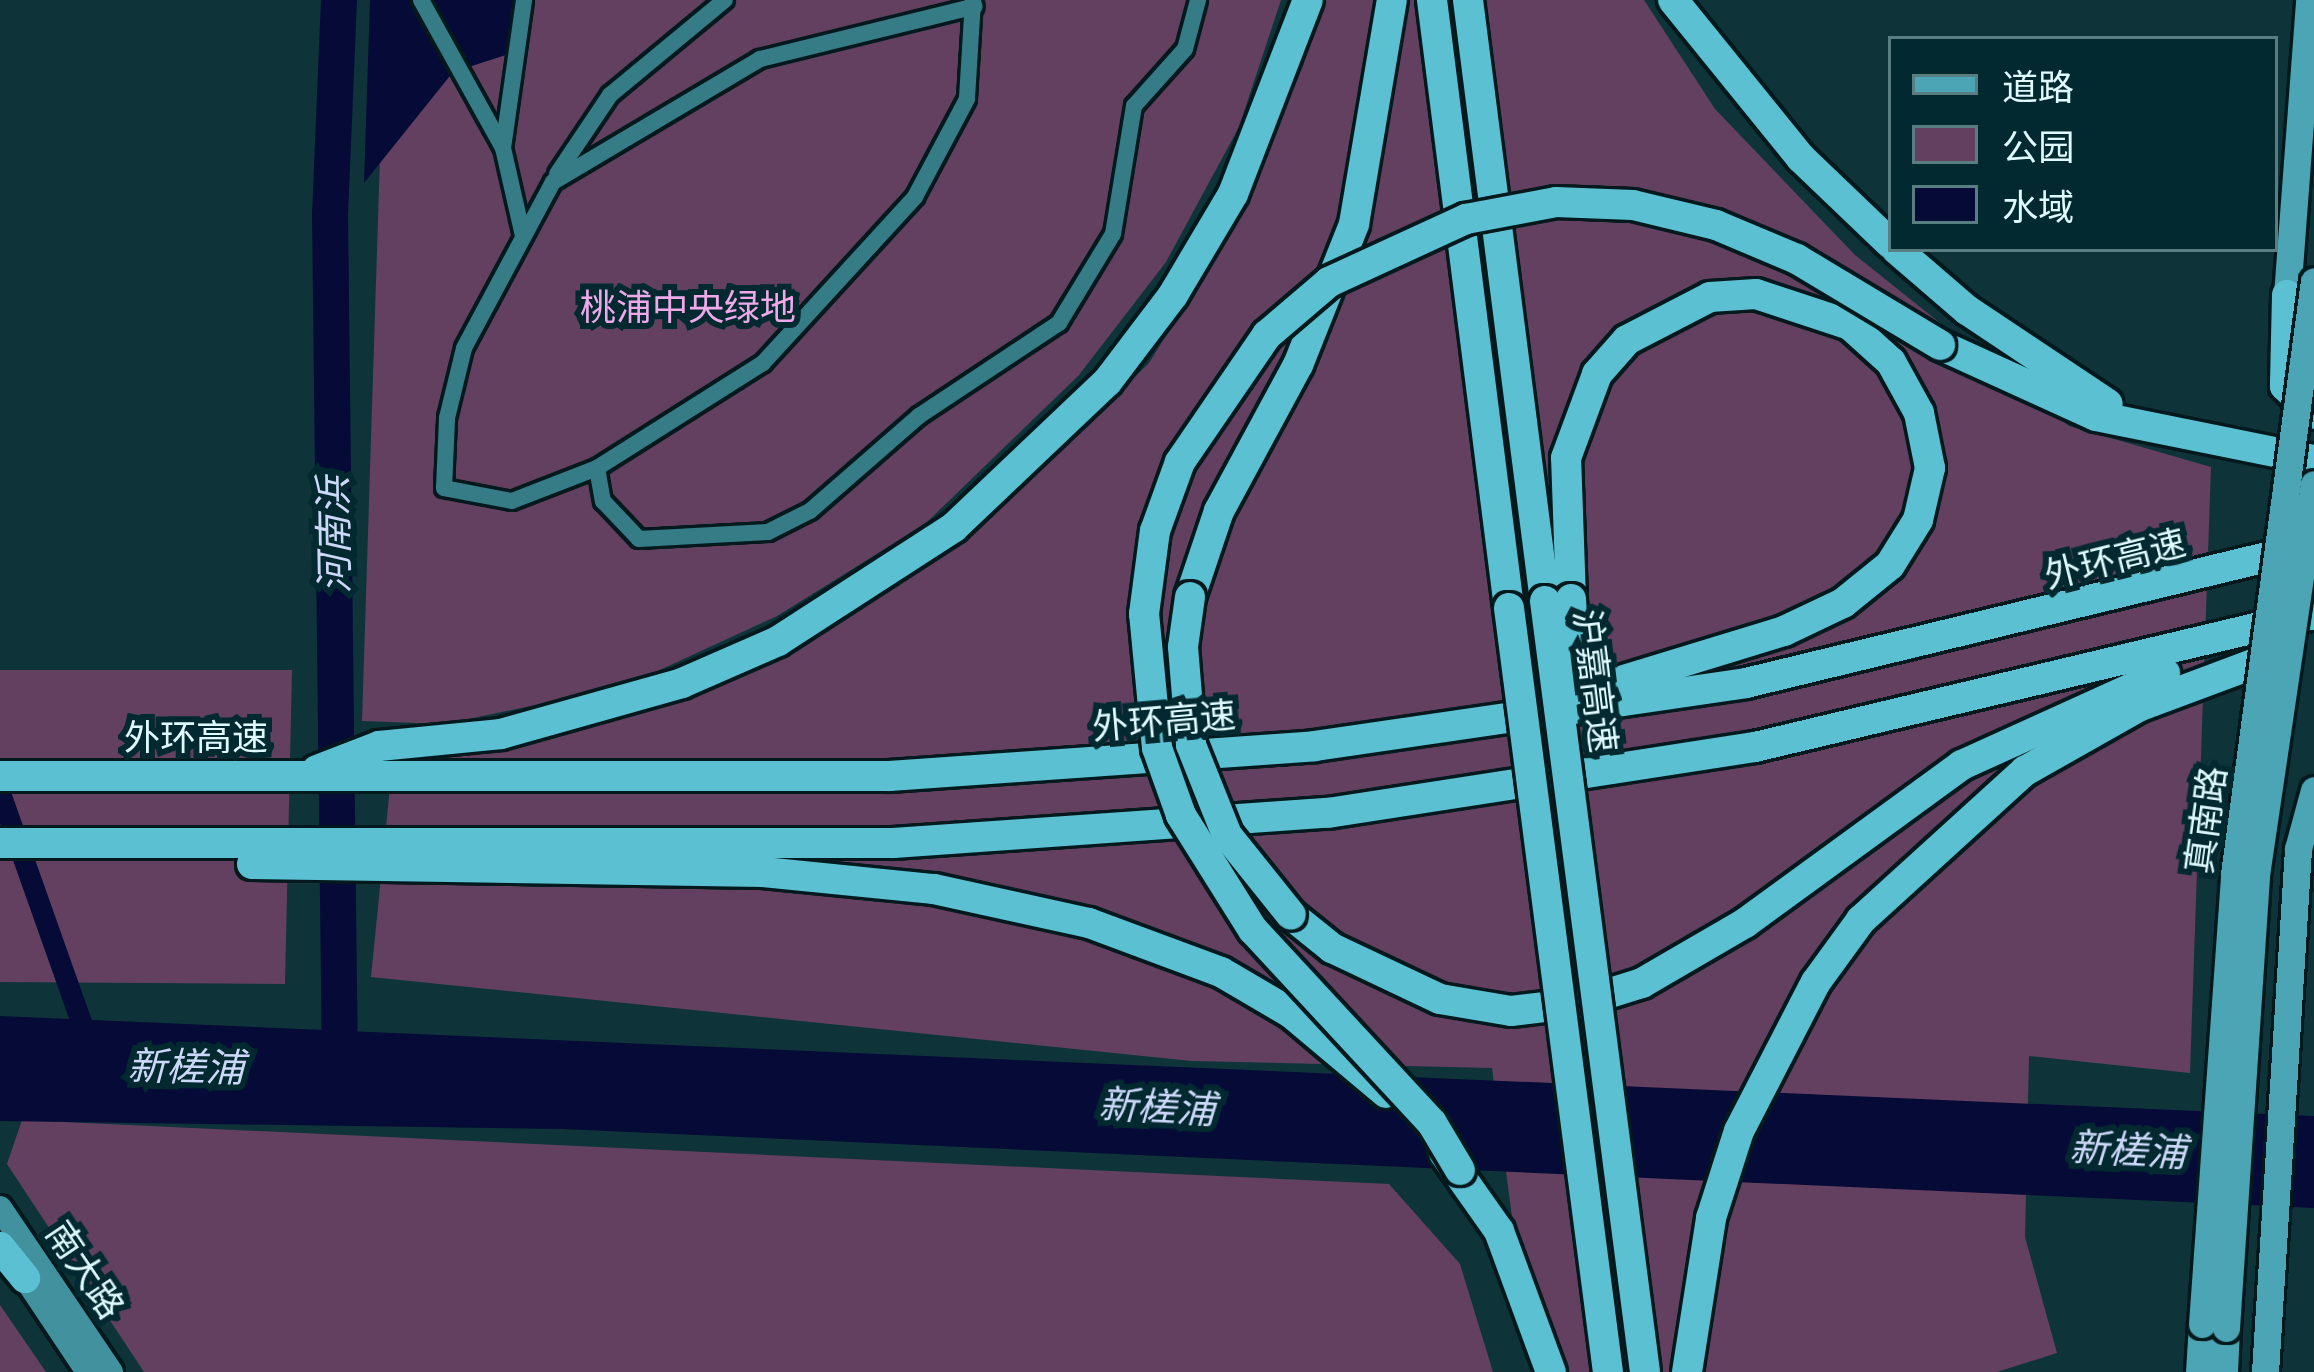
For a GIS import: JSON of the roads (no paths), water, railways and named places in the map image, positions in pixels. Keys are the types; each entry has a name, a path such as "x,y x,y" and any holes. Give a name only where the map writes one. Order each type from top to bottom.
{"highway":[{"path":"379,762 501,734 682,683 778,641 954,527 1092,398 1173,296 1233,194 1308,0"},
{"path":"1392,0 1354,224 1298,365 1219,511 1190,597 1183,647 1191,745 1227,835 1291,915 1332,948 1439,999 1511,1011 1578,1003 1642,983 1745,922 1962,765 2164,674 2192,648"},
{"name":"沪嘉高速","path":"1432,0 1608,1372"},
{"name":"沪嘉高速","path":"1468,0 1558,600"},
{"path":"1673,0 1789,144 1888,242"},
{"path":"1551,1372 1499,1231 1432,1123 1252,930 1181,815 1157,748 1144,614 1155,532 1180,462 1268,334 1329,282 1466,218 1556,202 1633,205 1716,225 1797,259 1940,344 2074,408 2179,437 2314,460"},
{"path":"1899,252 2065,380 2179,437"},
{"path":"2300,288 2285,386 2314,414"},
{"path":"1532,718 1573,695 1784,631 1843,603 1890,565 1918,520 1930,468 1919,412 1891,362 1850,325 1756,294 1710,297 1627,340 1597,374 1566,458 1558,600 1598,1008 1645,1372"},
{"name":"外环高速","path":"12,776 299,777 379,762 1073,768 1532,718 1991,629 2314,545"},
{"path":"379,856 894,843 1328,813 1755,748 2192,648 2310,615"},
{"path":"1688,1372 1711,1218 1739,1131 1816,982 1918,859 2025,771 2138,707 2261,661 2310,615"},
{"path":"0,843 142,844 173,861 379,856 763,872 934,889 1089,922 1221,972 1360,1067 1460,1170"},
{"path":"0,1244 26,1278"}],"main road":[{"name":"真南路","path":"2224,1372 2214,1326 2234,874 2300,288 2309,0"},
{"name":"真南路","path":"2199,1372 2214,1326 2256,875 2314,484"},
{"path":"2265,1372 2298,849 2314,790"}],"street":[{"path":"421,0 462,82 503,148 523,236"},
{"path":"553,182 760,59 974,3 967,99 915,197 763,363 597,468 512,501 444,488 447,418 464,348 553,182 610,94 724,0"},
{"path":"597,468 603,500 639,539 768,532 810,511 919,416 1059,322 1113,234 1134,106 1185,49 1198,0"},
{"path":"503,148 524,1"},
{"name":"南大路","path":"0,1208 111,1372"},
{"name":"南大路","path":"26,1278 88,1372"}],"water":[{"path":"370,0 514,0 506,55 453,72 364,183"},
{"name":"新槎浦","path":"0,1016 2314,1116 2314,1208 562,1129 0,1121"}],"waterway":[{"name":"河南浜","path":"339,0 330,215 340,1070"},
{"path":"0,793 89,1044"}],"park label":[{"name":"桃浦中央绿地","path":"688,308"}]}
